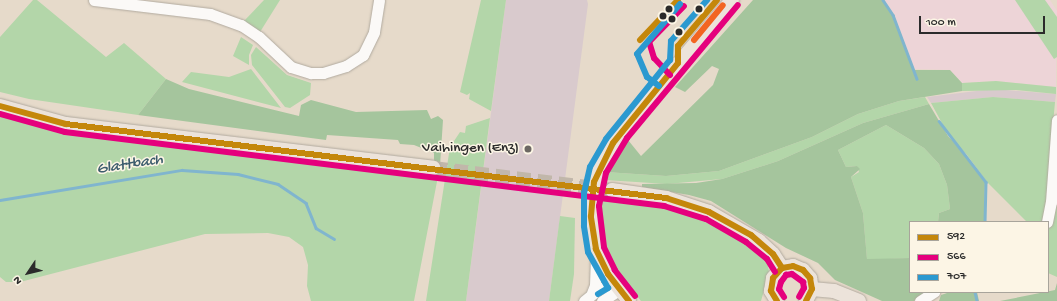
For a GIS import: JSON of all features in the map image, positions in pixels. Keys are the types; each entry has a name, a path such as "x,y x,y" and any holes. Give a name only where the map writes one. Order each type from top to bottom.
{"main road":[{"path":"629,301 616,287 596,248 591,206 594,182 602,161 620,133 732,0"},
{"path":"0,106 73,125 433,168"},
{"path":"612,190 666,198 709,212 759,241 773,254 782,268"},
{"path":"776,301 771,291 772,282 782,268 793,266 803,270 810,278 809,295 834,292 859,301"}],"street":[{"path":"94,0 111,4 169,4 210,14 241,25 259,37 291,67 311,73 323,74 346,66 362,55 374,32 379,0"},
{"path":"1047,221 1051,202 1057,120"},
{"path":"588,297 595,285 596,248"},
{"path":"588,297 616,287"},
{"path":"602,301 616,287"},
{"path":"920,301 932,293"}],"shaded area":[{"path":"506,0 587,0 588,4 549,301 466,301"},
{"path":"884,0 1050,0 1057,11 1056,87 996,81 962,83 950,70 914,69 894,14"},
{"path":"993,89 1056,94 1055,102 993,97 931,103 927,97"}],"green space":[{"path":"33,0 37,0 106,57 124,43 166,79 138,115 29,99 0,92 0,37"},
{"path":"264,0 280,0 260,32 244,21"},
{"path":"481,0 506,0 491,111 469,99 470,93 467,95 460,92"},
{"path":"753,0 883,0 893,14 914,70 950,70 962,83 962,91 899,101 858,114 812,137 719,171 666,176 605,172 614,154 628,140 641,156 713,85 719,69 712,66 685,92 675,87"},
{"path":"1015,0 1045,0 1057,17 1057,57 1054,59"},
{"path":"241,37 253,45 249,55 249,65 233,56"},
{"path":"256,47 287,75 311,83 310,95 290,108 285,107 252,65 251,55"},
{"path":"251,69 281,108 182,82 191,72 229,77"},
{"path":"166,79 189,89 299,116 301,105 311,100 356,112 427,110 431,119 438,116 443,120 440,166 434,164 434,153 414,145 400,144 398,140 327,135 326,140 138,115"},
{"path":"996,81 1056,87 1056,94 1016,90 962,91 962,83"},
{"path":"925,97 929,104 863,123 778,161 722,179 667,184 605,180 605,172 666,176 719,171 812,137 858,114 899,101"},
{"path":"993,97 1055,102 1046,201 1042,221 1026,221 987,182 967,155 949,136 931,103"},
{"path":"929,104 948,136 966,155 985,182 984,221 938,221 939,213 950,209 947,185 939,164 924,148 886,125 838,150 846,167 857,166 860,169 851,177 863,213 867,259 909,258 909,293 925,293 914,301 882,301 835,280 818,263 786,248 711,201 689,195 642,187 642,184 696,183 722,179 778,161 863,123"},
{"path":"0,116 63,130 413,170 416,177 428,174 434,164 440,166 414,301 311,301 307,286 308,265 303,247 289,237 268,233 205,234 20,282 6,282 0,277"},
{"path":"490,118 466,301 426,301 450,147 460,132 465,133 466,126"},
{"path":"886,125 924,148 939,164 947,185 950,209 939,213 938,221 909,221 909,258 867,260 863,213 851,177 859,172 857,166 846,167 838,150"},
{"path":"1057,168 1057,277 1049,273 1049,226 1051,221"},
{"path":"600,188 618,202 665,204 706,218 758,248 767,259 769,273 761,301 641,301 610,263 600,241 596,210"},
{"path":"560,216 575,218 574,274 570,301 549,301"},
{"path":"1057,283 1057,301 1000,301 1040,293 1049,293 1049,291 1055,290"},
{"path":"947,293 977,293 979,301 939,301 941,295"}],"waterway":[{"path":"883,0 893,15 917,79"},
{"path":"939,121 986,182 985,221"},
{"name":"Glattbach","path":"0,200 182,170 238,174 278,184 306,203 316,228 334,239"},
{"path":"975,293 977,301"}],"tunnel":[{"path":"433,168 612,190"}],"transit line":[{"name":"592","path":"640,40 678,0"},
{"name":"707","path":"598,294 608,288 588,252 584,226 584,193 590,167 606,139 670,60 671,41 707,0"},
{"name":"592","path":"678,63 678,46 717,0"},
{"name":"707","path":"659,86 647,77 637,54 680,4"},
{"path":"694,40 723,5"},
{"name":"566","path":"635,296 615,270 604,247 599,206 606,173 627,138 738,5"},
{"name":"566","path":"670,75 654,58 649,42 684,6"},
{"name":"592","path":"629,301 608,274 596,249 591,216 594,182 613,143 678,63"},
{"name":"592","path":"0,106 66,124 666,198 709,212 751,235 773,254 782,268"},
{"name":"566","path":"0,114 65,132 664,206 706,219 746,242 767,259 775,272"},
{"name":"592","path":"777,301 771,291 773,278 782,268 793,266 803,270 810,278 812,289 806,301"},
{"name":"566","path":"784,297 779,289 781,282 786,275 792,274 803,282 804,288 799,297"}],"place":[{"name":"Vaihingen (Enz)","path":"528,149"}]}
